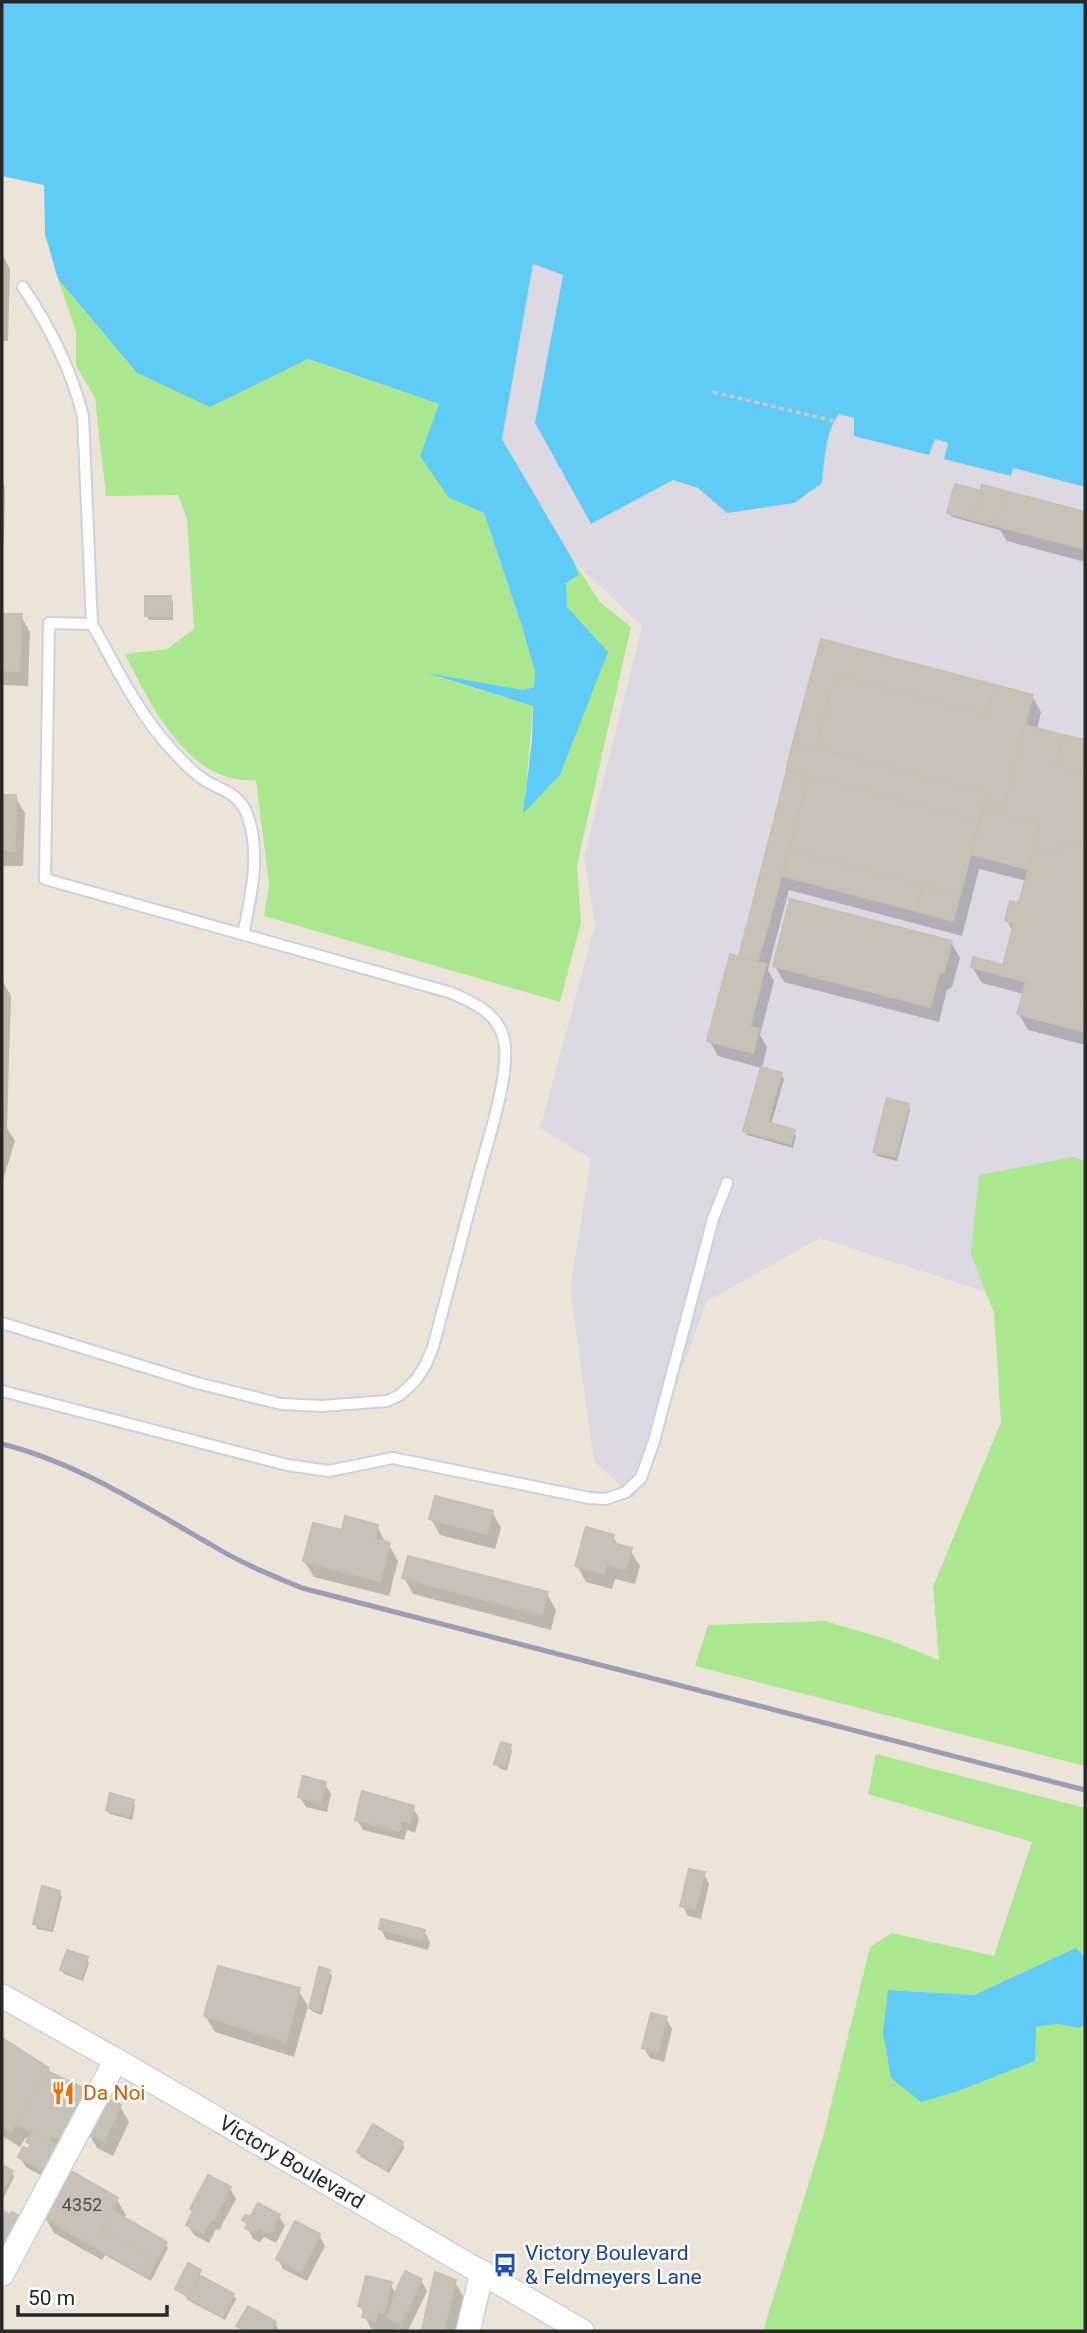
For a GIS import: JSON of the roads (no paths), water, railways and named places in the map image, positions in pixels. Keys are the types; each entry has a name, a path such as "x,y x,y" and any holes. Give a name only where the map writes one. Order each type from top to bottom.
{"street":[{"name":"Victory Boulevard","path":"2,1996 582,2331"},
{"path":"2,2274 116,2060"},
{"path":"468,2331 482,2272"}],"lane":[{"path":"23,287 47,323 76,387 83,416 93,624 140,710 156,730 201,778 237,797 248,816 254,879 243,934"},
{"path":"2,1324 197,1383 281,1405 322,1406 387,1401 400,1395 415,1381 433,1348 498,1098 506,1051 500,1028 492,1016 481,1007 452,993 45,879 50,623 93,624"},
{"path":"2,1391 287,1465 329,1471 393,1458 589,1498 606,1499 626,1492 641,1478 654,1441 713,1219 727,1183"}],"water":[{"path":"2,2 1085,2 1085,487 1013,468 1011,476 944,459 948,443 935,439 929,455 854,436 854,418 839,414 828,438 822,483 794,503 727,513 698,488 673,480 591,524 535,423 563,275 533,264 502,439 574,562 579,575 566,583 567,607 608,652 560,775 523,814 532,741 533,706 427,673 523,690 534,687 535,672 484,513 449,498 420,456 439,404 308,359 210,407 137,373 58,279 45,234 44,185 2,176"},
{"path":"1076,1948 1085,1957 1085,2025 1079,2028 1057,2024 1036,2027 1035,2061 958,2091 921,2102 891,2078 883,2033 888,1990 974,1995"}],"railway":[{"path":"2,1444 30,1452 84,1474 232,1557 302,1588 1085,1790"}],"place":[{"name":"Da Noi","path":"63,2093"},
{"name":"Victory Boulevard & Feldmeyers Lane","path":"505,2265"}]}
